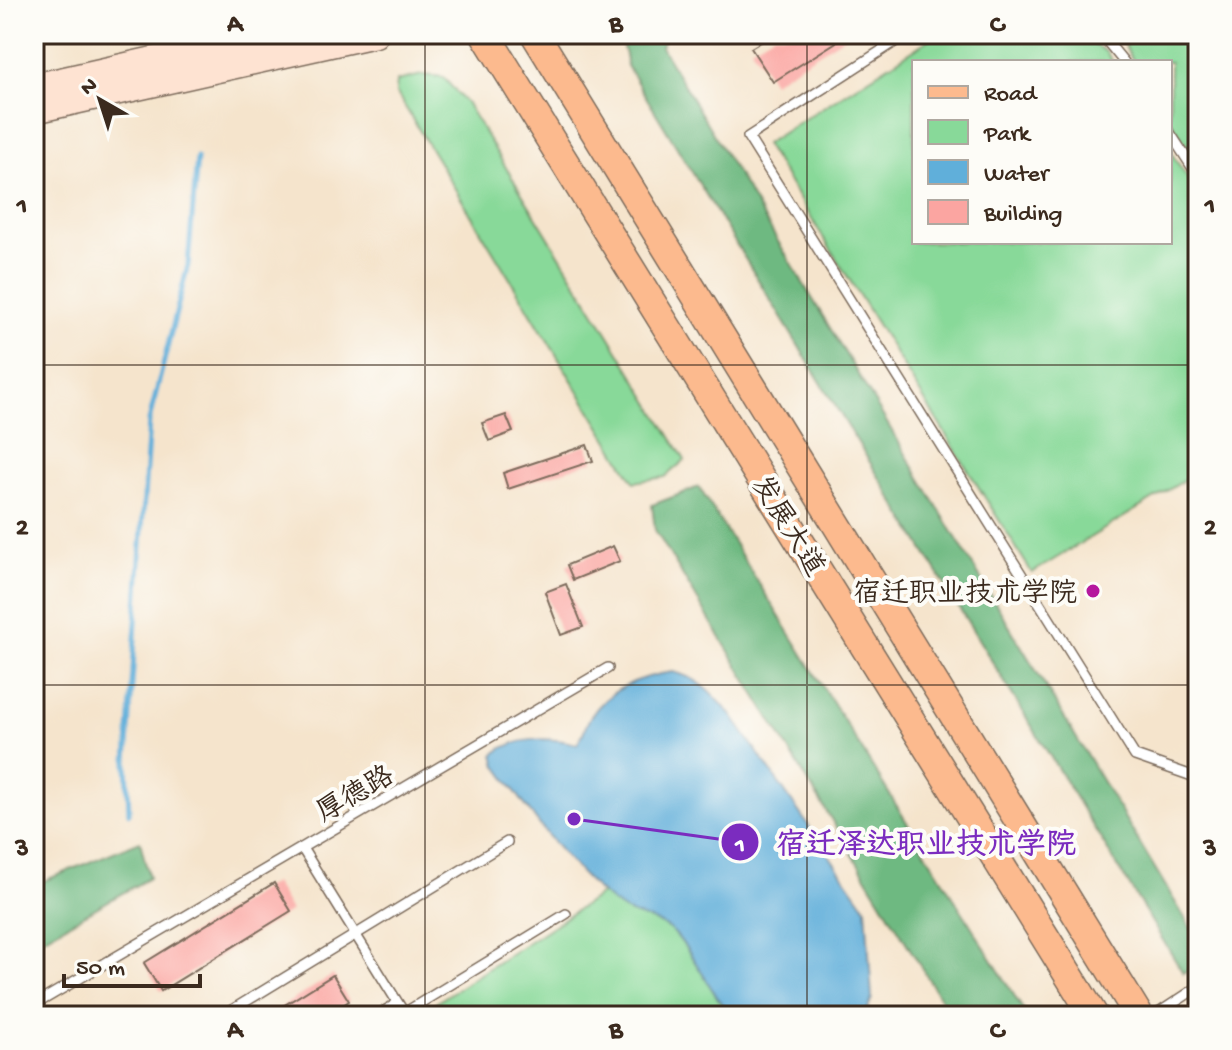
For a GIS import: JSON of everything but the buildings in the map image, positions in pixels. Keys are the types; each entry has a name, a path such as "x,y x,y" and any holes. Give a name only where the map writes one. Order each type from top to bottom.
{"main road":[{"path":"34,87 269,34"},
{"path":"34,110 375,34"},
{"name":"发展大道","path":"485,34 1094,1016"},
{"name":"发展大道","path":"535,34 1139,1016"}],"lane":[{"path":"907,34 748,137 1135,756 1198,778"},
{"path":"1101,34 1122,60"},
{"path":"1172,136 1198,176"},
{"name":"厚德路","path":"34,1005 608,668"},
{"path":"222,1016 507,842"},
{"path":"302,848 405,1014 566,914"},
{"path":"1154,1016 1198,987"},
{"path":"376,1016 398,1003"}],"green space":[{"path":"627,34 666,34 661,47 1198,940 1198,965 1183,973 627,66 623,46"},
{"path":"938,34 1077,34 1106,52 1112,60 912,60 912,244 1172,244 1172,154 1198,194 1198,468 1188,478 1032,573 765,144"},
{"path":"1132,34 1198,34 1198,164 1172,122 1172,60 1133,60 1124,44"},
{"path":"422,75 443,77 467,104 685,460 665,477 634,482 396,92 397,81"},
{"path":"699,487 1027,1016 951,1016 655,530 652,505"},
{"path":"140,841 149,878 34,943 34,885"},
{"path":"647,864 747,1016 433,1016 428,1008"}],"water":[{"path":"673,672 699,683 732,716 866,908 872,998 865,1016 731,1016 676,935 657,922 622,909 587,880 554,843 497,766 494,754 523,741 545,739 577,744 591,716 607,698 638,680"}],"waterway":[{"path":"129,813 127,762 149,421 188,265 197,158"}],"place":[{"name":"宿迁职业技术学院","path":"1093,591"},
{"name":"宿迁泽达职业技术学院","path":"574,819"}]}
